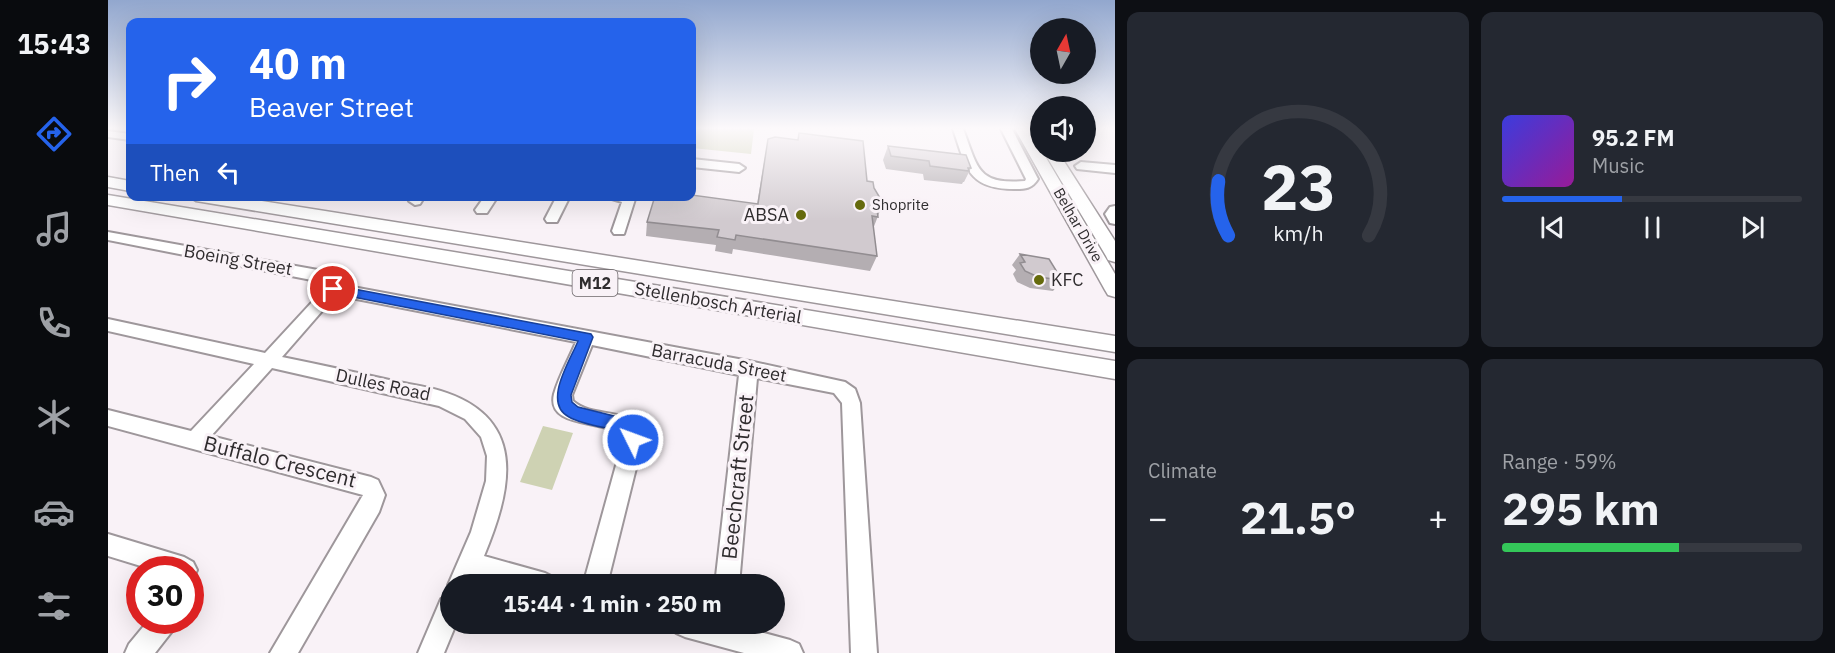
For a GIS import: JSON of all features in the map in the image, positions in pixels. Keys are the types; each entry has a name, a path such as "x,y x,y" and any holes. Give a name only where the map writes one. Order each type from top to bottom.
{"main road":[{"name":"Belhar Drive","path":"1040,159 1115,290"},
{"name":"Belhar Drive","path":"1057,162 1115,256"},
{"path":"108,182 126,185"},
{"name":"Stellenbosch Arterial","path":"108,200 1115,370"},
{"name":"Stellenbosch Arterial","path":"227,201 1115,344"},
{"path":"1021,329 1115,333"},
{"path":"1083,364 1115,375"}],"street":[{"path":"970,159 975,174 983,179 1021,186 1029,184 1032,179 1022,159"},
{"path":"696,163 739,168"},
{"path":"1081,166 1115,169"},
{"path":"482,210 488,201"},
{"path":"552,219 561,201"},
{"path":"619,231 629,201"},
{"path":"1115,210 1112,214 1115,220"},
{"name":"Boeing Street","path":"108,236 329,277 335,281 333,289"},
{"path":"195,440 333,289"},
{"name":"Barracuda Street","path":"333,289 833,384 844,390 850,399 864,653"},
{"name":"Dulles Road","path":"108,325 443,399 464,408 481,422 496,450 498,479 494,502 464,574"},
{"path":"586,337 563,395 564,405 574,412 624,425 631,431 633,440 598,574"},
{"name":"Beechcraft Street","path":"729,574 749,368"},
{"name":"Buffalo Crescent","path":"108,418 367,484 373,490 371,505 283,653"},
{"path":"108,545 145,556"},
{"path":"431,653 440,632"},
{"path":"138,653 153,634"},
{"path":"737,634 790,653"}],"green space":[{"path":"543,426 573,433 552,490 520,482"}],"building":[{"path":"765,159 865,159 867,181 873,182 883,203 876,202 878,217 872,216 877,256 736,235 735,240 717,237 719,230 647,222 653,201 696,201 696,196 758,204"},
{"path":"917,159 968,159 971,168 968,168 969,171 930,166 929,161"},
{"path":"1020,254 1049,259 1062,280 1038,277 1025,271 1020,263 1025,262"}],"place":[{"name":"Shoprite","path":"860,205"},
{"name":"ABSA","path":"801,215"},
{"name":"KFC","path":"1039,280"}],"route":[{"path":"333,289 586,337 563,395 564,405 574,412 624,425 631,431 633,440"}]}
